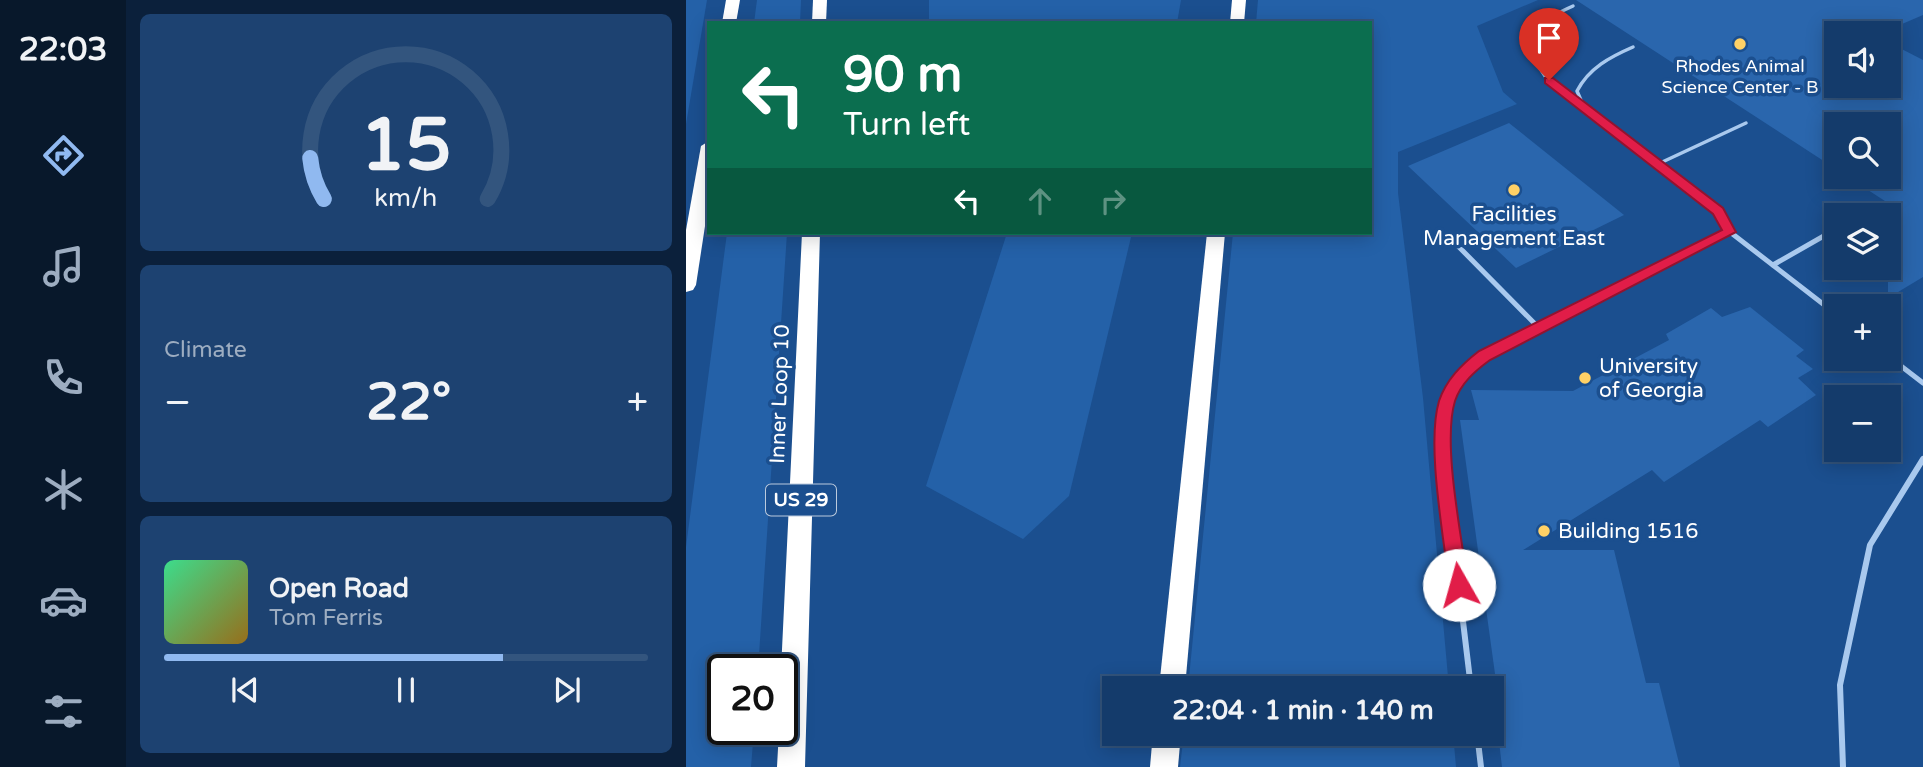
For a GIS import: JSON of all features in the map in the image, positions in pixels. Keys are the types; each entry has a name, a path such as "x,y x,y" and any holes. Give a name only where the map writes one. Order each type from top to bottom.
{"highway":[{"path":"729,21 733,0"},
{"path":"819,21 820,0"},
{"path":"1237,21 1239,0"},
{"path":"686,285 707,158"},
{"name":"Inner Loop 10","path":"790,767 811,235"},
{"path":"1173,676 1216,235"},
{"path":"1164,767 1166,746"}],"lane":[{"path":"1573,6 1539,23 1529,43 1534,62 1545,76 1718,211 1730,232 1824,305"},
{"path":"1584,108 1577,91 1581,81 1608,59 1633,47"},
{"path":"1658,164 1746,123"},
{"path":"1470,676 1443,456 1443,416 1453,388 1466,369 1484,356 1730,232"},
{"path":"1773,265 1824,236"},
{"path":"1457,245 1539,328"},
{"path":"1901,366 1923,383"},
{"path":"1843,767 1840,685 1870,545 1923,459"},
{"path":"1479,746 1481,767"}],"shaded area":[{"path":"686,0 707,0 686,124"},
{"path":"757,0 801,0 800,21 754,21"},
{"path":"929,0 1181,0 1177,21 929,21"},
{"path":"1258,0 1538,0 1477,26 1503,92 1517,104 1398,152 1398,193 1423,398 1448,676 1189,676 1233,235 1372,235 1372,21 1256,21"},
{"path":"727,235 787,235 759,654 707,654 707,745 753,745 751,767 686,767 686,547"},
{"path":"1006,235 1132,235 1069,496 1023,539 926,486"},
{"path":"1182,746 1454,746 1456,767 1180,767"}],"building":[{"path":"1576,0 1923,0 1923,15 1901,24 1901,21 1824,21 1824,98 1901,98 1901,49 1923,60 1923,277 1895,294 1888,294 1888,280 1901,280 1901,203 1888,203 1866,189 1901,189 1901,112 1824,112 1824,161"},
{"name":"Facilities Management East","path":"1509,123 1624,215 1516,268 1408,166"},
{"name":"Building 1516","path":"1750,307 1804,350 1796,356 1813,369 1798,378 1816,395 1768,427 1760,420 1664,482 1652,470 1523,550 1614,550 1646,683 1659,683 1680,767 1502,767 1500,746 1504,746 1504,676 1495,676 1460,420 1479,420 1471,390 1573,391 1669,340 1666,334 1711,308 1722,317"}],"place":[{"name":"Rhodes Animal Science Center - B","path":"1740,44"},
{"name":"Facilities Management East","path":"1514,190"},
{"name":"University of Georgia","path":"1585,378"},
{"name":"Building 1516","path":"1544,531"}],"route":[{"path":"1459,585 1441,435 1447,401 1466,369 1484,356 1730,232 1718,211 1549,80"}]}
